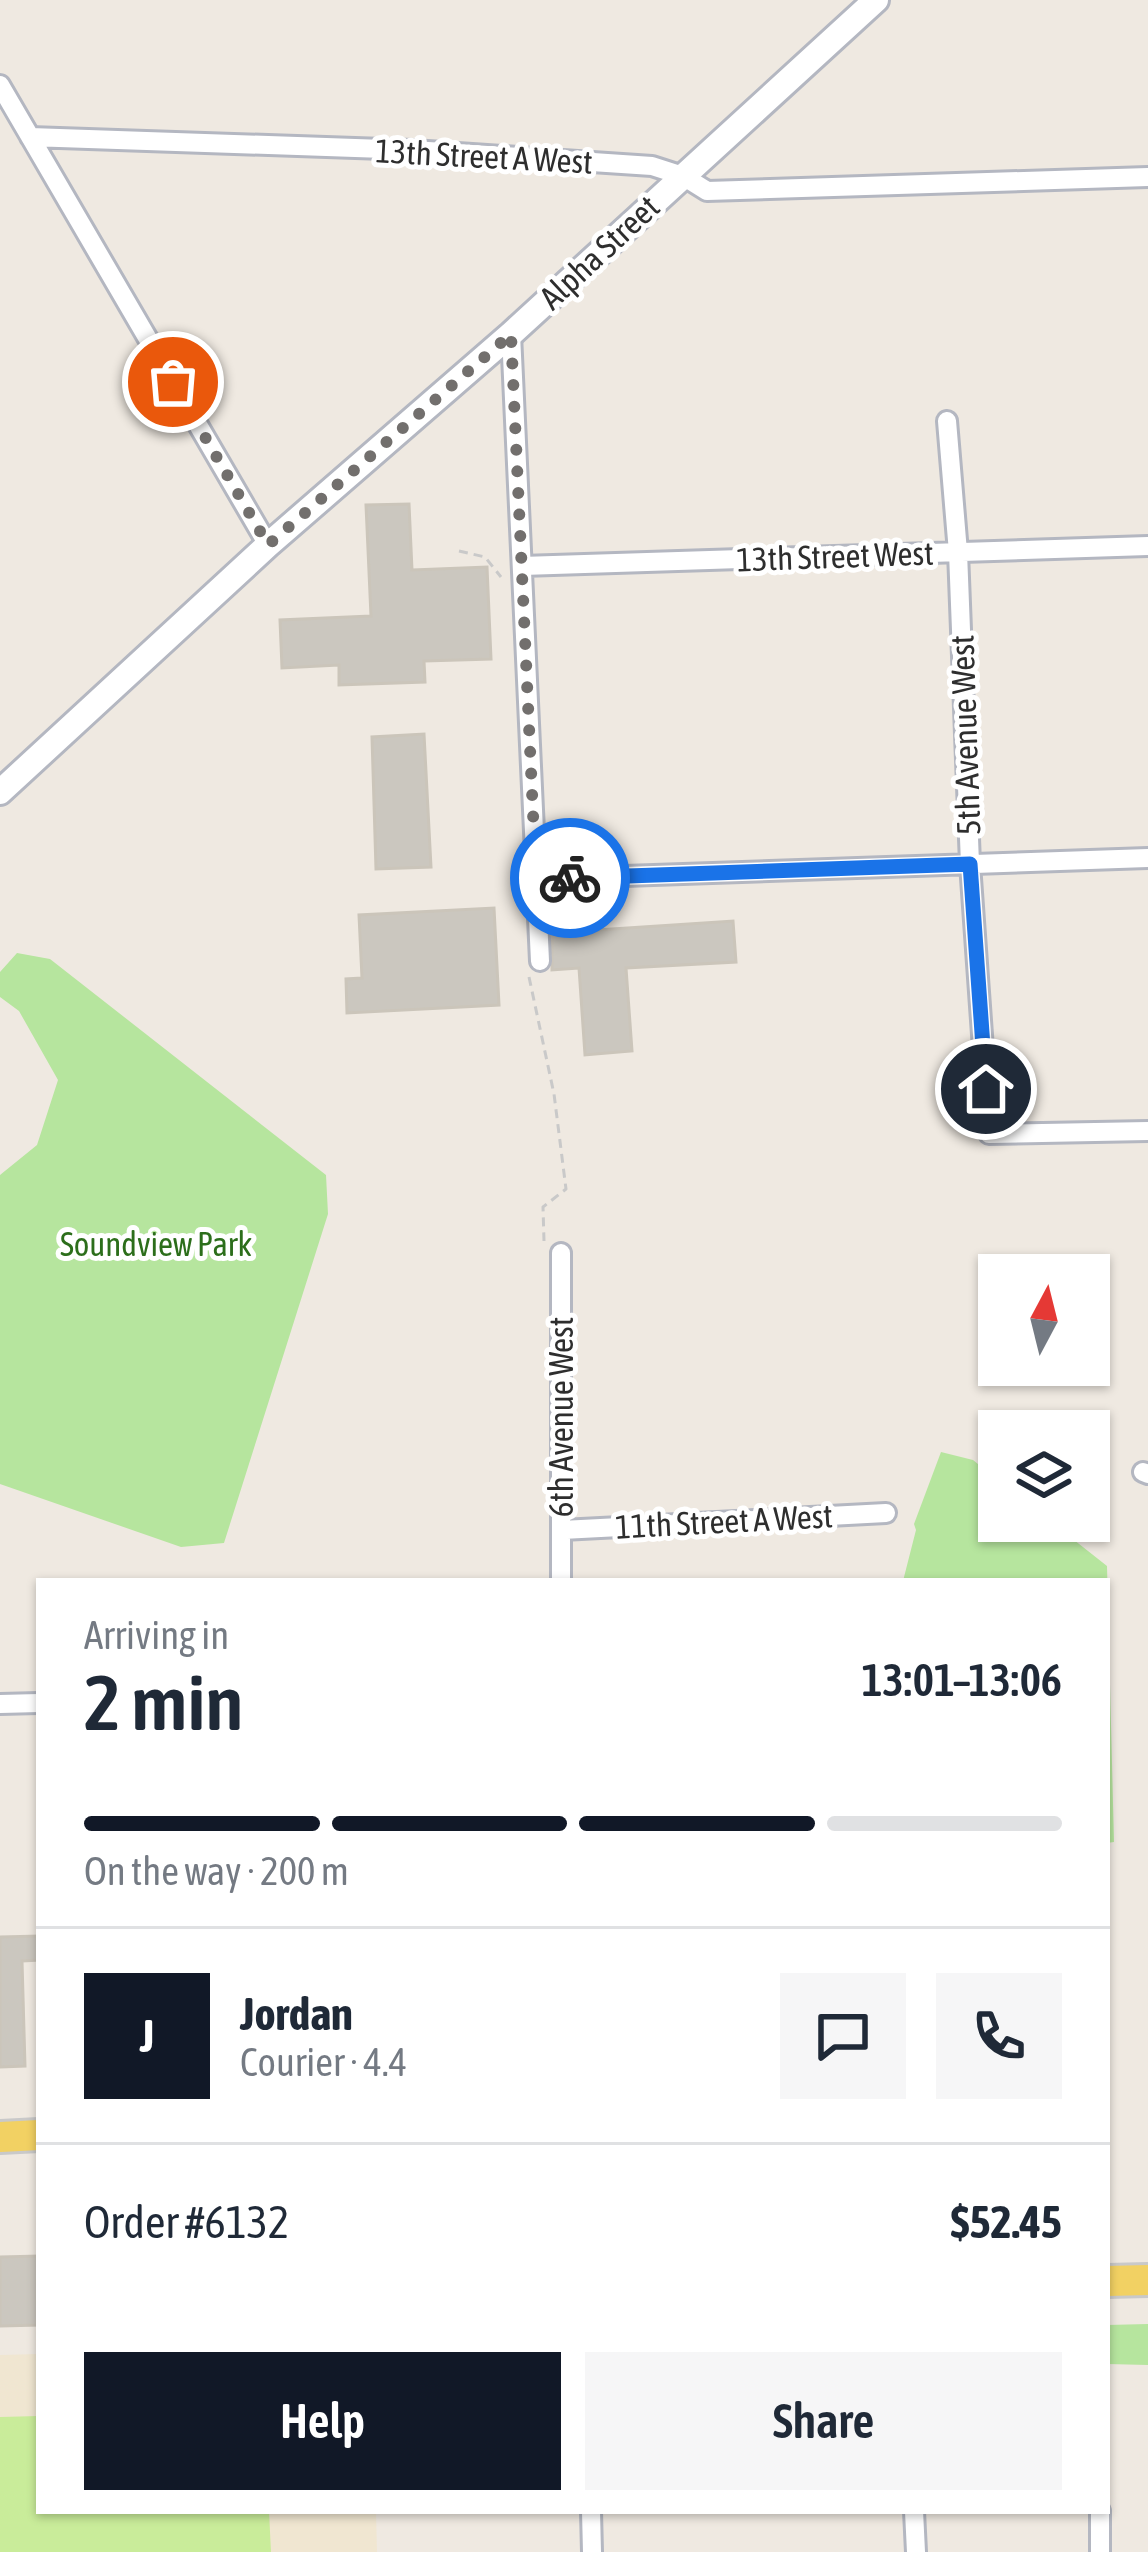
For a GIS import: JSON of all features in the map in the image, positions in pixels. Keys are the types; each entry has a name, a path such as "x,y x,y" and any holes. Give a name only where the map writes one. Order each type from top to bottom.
{"main road":[{"path":"0,2137 36,2135"},
{"path":"1110,2281 1148,2280"}],"street":[{"name":"Alpha Street","path":"0,792 876,0"},
{"path":"0,85 268,545"},
{"name":"13th Street A West","path":"30,137 413,150 652,166 707,190 1148,177"},
{"path":"511,334 540,961"},
{"name":"5th Avenue West","path":"947,421 989,1134 1148,1132"},
{"name":"13th Street West","path":"522,566 1148,546"},
{"path":"536,879 1148,858"},
{"name":"6th Avenue West","path":"561,1252 561,1578"},
{"name":"11th Street A West","path":"562,1530 886,1513"},
{"path":"0,1704 36,1702"},
{"path":"591,2514 592,2552"},
{"path":"914,2514 916,2552"},
{"path":"1100,2514 1100,2552"}],"path":[{"path":"459,551 485,557 507,584 523,590"},
{"path":"540,961 529,976 554,1094 566,1189 543,1207 544,1252 561,1252"}],"shaded area":[{"path":"36,2354 36,2514 376,2514 377,2552 0,2552 0,2355"}],"green space":[{"name":"Soundview Park","path":"17,953 50,959 326,1175 328,1214 224,1543 181,1547 0,1484 0,1175 37,1145 58,1080 19,1011 0,997 0,972"},
{"path":"941,1452 973,1460 978,1464 978,1542 1077,1542 1107,1566 1107,1578 904,1578 914,1524"},
{"path":"1110,1684 1114,1842 1110,1843"},
{"path":"1148,2324 1148,2365 1110,2364 1110,2325"},
{"path":"36,2416 36,2514 269,2514 271,2552 0,2552 0,2417"}],"building":[{"path":"409,504 412,570 487,567 491,659 424,661 425,682 339,685 339,665 282,668 280,620 371,616 366,505"},
{"path":"424,734 431,867 376,869 372,737"},
{"path":"494,908 499,1005 347,1013 346,979 362,978 359,915"},
{"path":"733,921 736,962 626,968 632,1051 585,1055 579,968 552,970 552,933"},
{"path":"36,1936 36,1960 22,1961 25,2066 0,2067 0,1937"},
{"path":"36,2256 36,2325 0,2326 0,2257"}],"way so far":[{"path":"173,382 268,545 511,334 536,879 570,878"}],"route":[{"path":"570,878 970,864 986,1089"}]}
